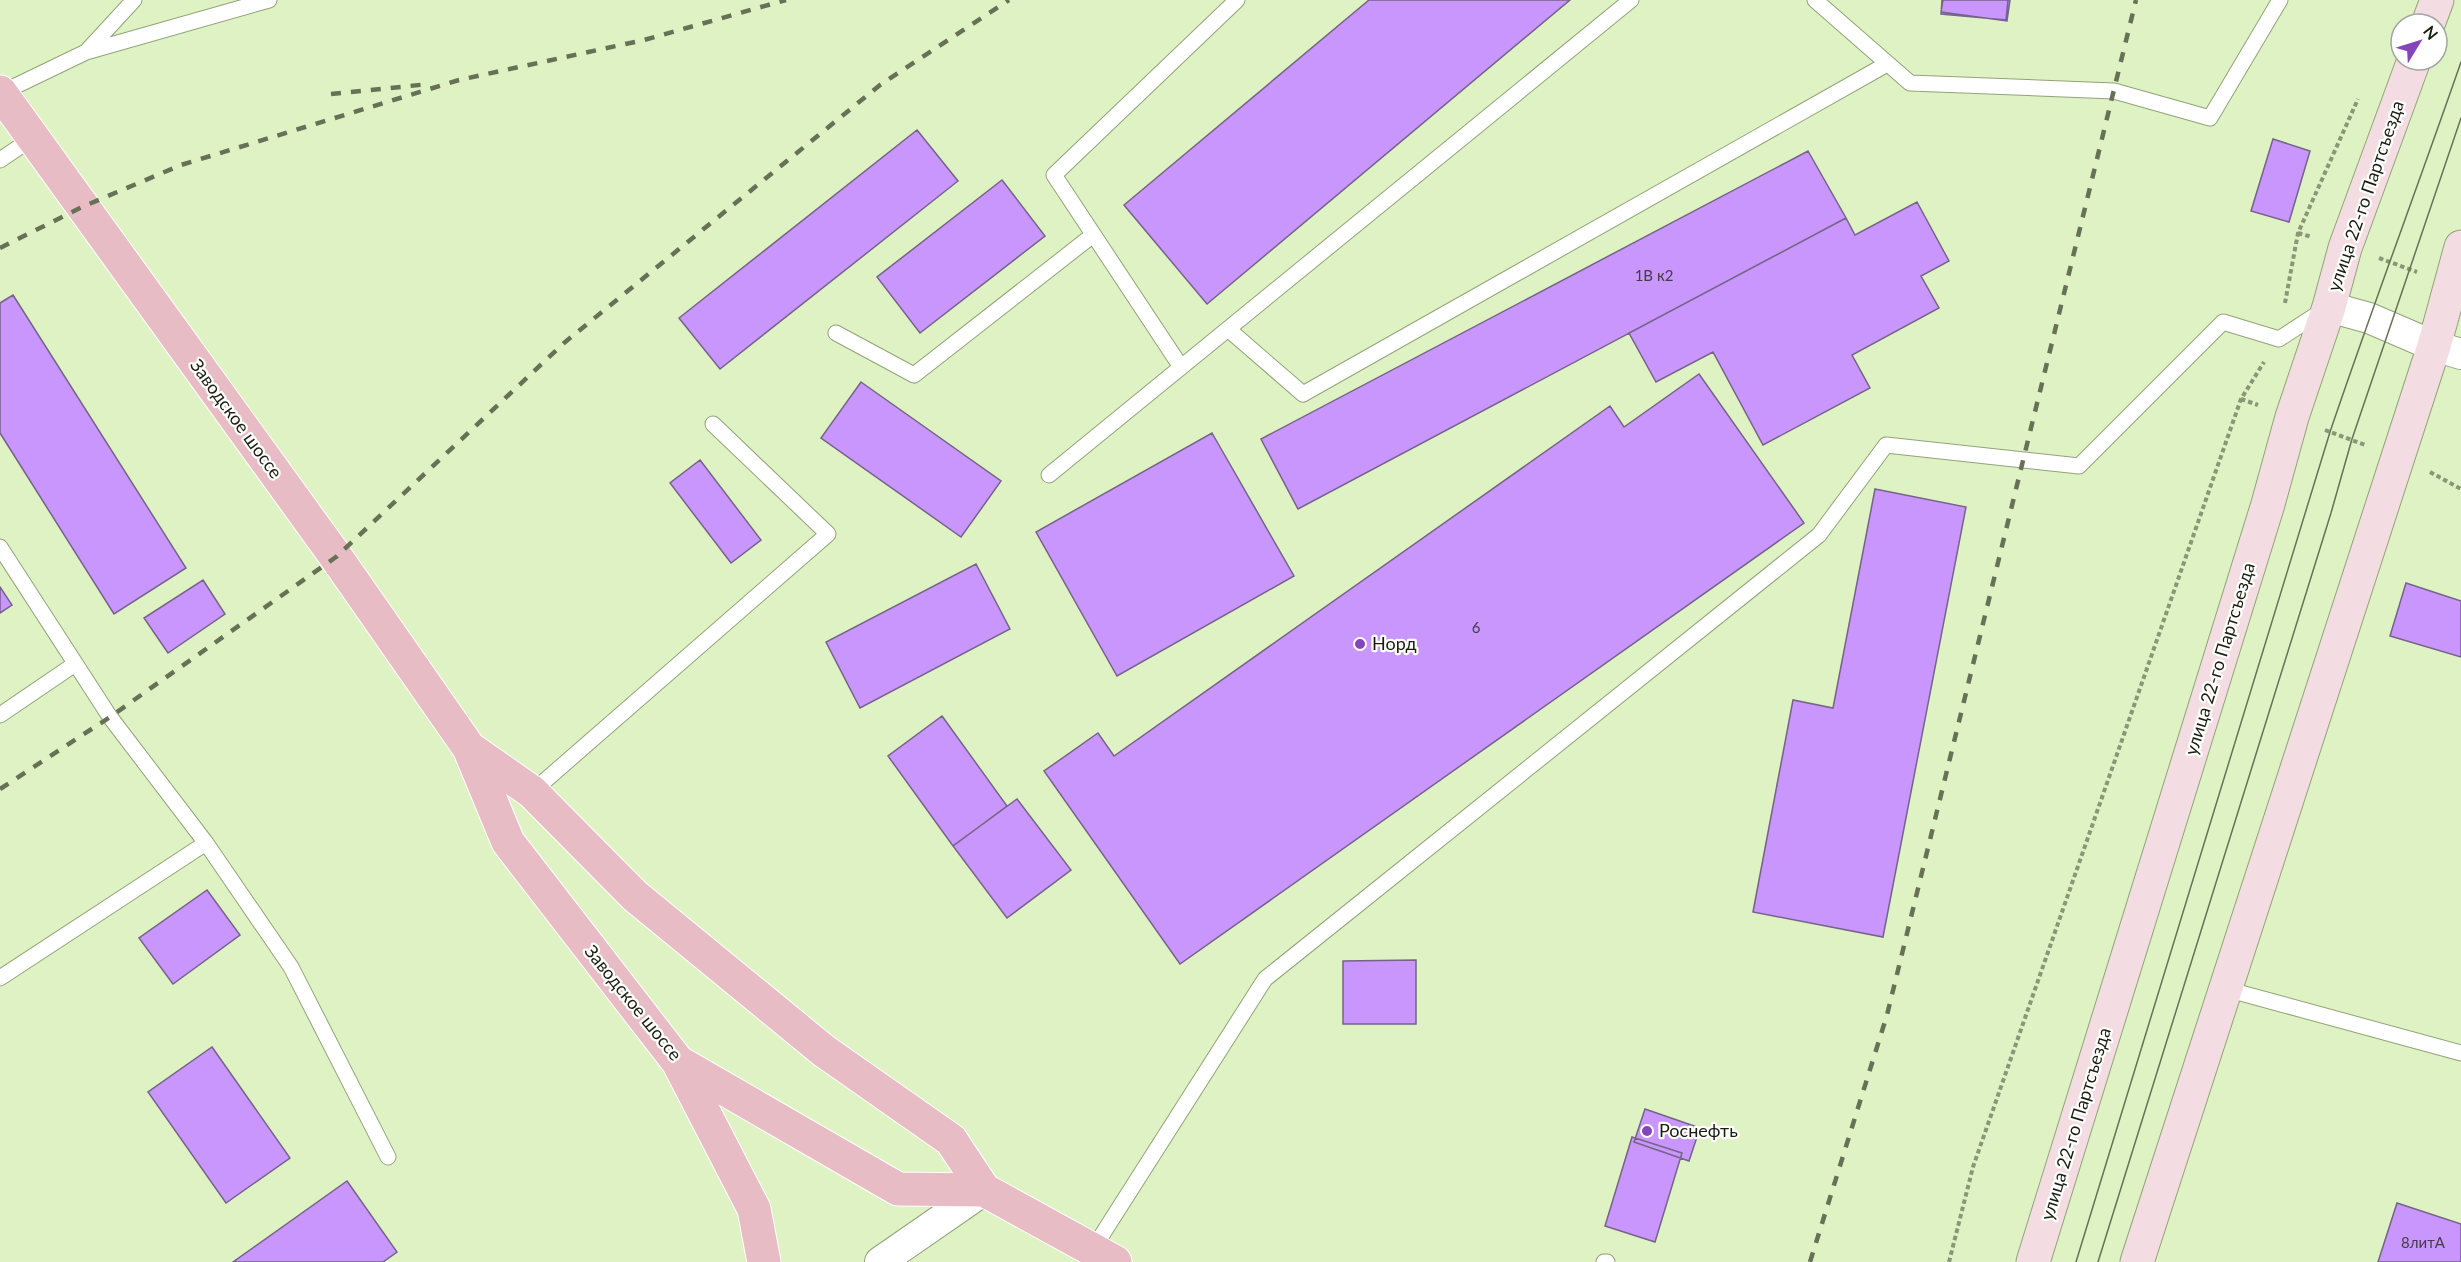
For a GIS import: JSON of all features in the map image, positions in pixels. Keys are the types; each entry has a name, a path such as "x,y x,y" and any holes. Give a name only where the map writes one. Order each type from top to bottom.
{"main road":[{"name":"улица 22-го Партсъезда","path":"2033,1262 2268,504 2292,417 2329,307 2344,248 2410,72"},
{"name":"Заводское шоссе","path":"0,92 336,557 469,748 508,842 678,1062 898,1189 984,1190"},
{"path":"2137,1262 2398,455 2448,350 2461,247"},
{"name":"Заводское шоссе","path":"469,748 532,792 635,896 824,1051 951,1140 984,1190 1104,1256"},
{"path":"678,1062 754,1209 764,1262"}],"street":[{"path":"2329,307 2369,318 2448,350"},
{"path":"880,1262 984,1190"}],"lane":[{"path":"86,52 134,0"},
{"path":"0,92 86,52 269,0"},
{"path":"1181,367 1054,175 1237,0"},
{"path":"1049,475 1631,0"},
{"path":"1815,0 1910,83 2114,91 2210,118 2280,0"},
{"path":"1228,329 1303,394 1887,64"},
{"path":"0,160 34,137"},
{"path":"836,333 914,375 1093,235"},
{"path":"1104,1256 1265,979 1819,535 1886,445 2079,466 2223,322 2279,339 2329,307"},
{"path":"532,792 828,534 713,424"},
{"path":"0,548 111,717 206,843 291,967 388,1157"},
{"path":"0,715 75,664"},
{"path":"0,978 206,843"},
{"path":"2226,988 2461,1053"}],"path":[{"path":"1948,1262 1973,1167 2241,399 2279,339 2298,233 2360,95"},
{"path":"2241,399 2398,455 2461,489"}],"building":[{"path":"1369,0 1570,0 1207,304 1124,205"},
{"path":"1942,0 2008,0 2006,20 1941,14"},
{"path":"1943,0 2010,0 2007,21 1941,12"},
{"path":"917,130 958,181 720,369 679,318"},
{"path":"2273,139 2310,151 2289,222 2251,211"},
{"path":"1808,151 1846,218 1298,509 1261,439"},
{"path":"1002,180 1045,236 920,333 877,277"},
{"path":"1917,202 1949,261 1921,276 1939,308 1852,355 1870,388 1763,445 1713,352 1656,382 1629,333 1846,218 1855,235"},
{"path":"13,295 186,568 114,614 0,433 0,303"},
{"name":"Норд","path":"1699,374 1804,523 1180,964 1044,771 1098,733 1114,756 1610,406 1624,427"},
{"path":"861,382 1001,481 961,537 821,438"},
{"path":"1212,433 1294,576 1117,676 1036,532"},
{"path":"700,460 761,540 731,563 670,483"},
{"path":"1875,489 1966,507 1883,937 1753,912 1793,700 1833,708"},
{"path":"976,564 1010,629 860,708 826,642"},
{"path":"203,580 225,614 168,653 144,618"},
{"path":"2406,583 2461,601 2461,657 2390,636"},
{"path":"0,587 12,605 0,613"},
{"path":"942,716 1007,806 953,846 888,756"},
{"path":"1017,799 1071,870 1007,918 953,846"},
{"path":"207,890 240,935 173,984 139,938"},
{"path":"1416,960 1416,1024 1343,1024 1343,961"},
{"path":"212,1047 290,1158 226,1203 148,1092"},
{"path":"1645,1109 1700,1128 1689,1161 1634,1142"},
{"path":"1632,1137 1682,1153 1655,1242 1605,1226"},
{"path":"347,1181 397,1252 383,1262 233,1262"},
{"path":"2397,1203 2461,1224 2461,1262 2378,1262"}],"tram line":[{"path":"2076,1262 2330,432 2461,62"},
{"path":"2098,1262 2352,439 2461,118"}],"railway":[{"path":"0,248 82,207 181,165 459,80 644,40 786,0"},
{"path":"0,789 110,717 336,557 564,343 880,85 1009,0"},
{"path":"1810,1262 1887,1015 2136,0"},
{"path":"331,94 429,84"}],"place":[{"name":"Норд","path":"1360,644"},
{"name":"Роснефть","path":"1647,1131"}]}
